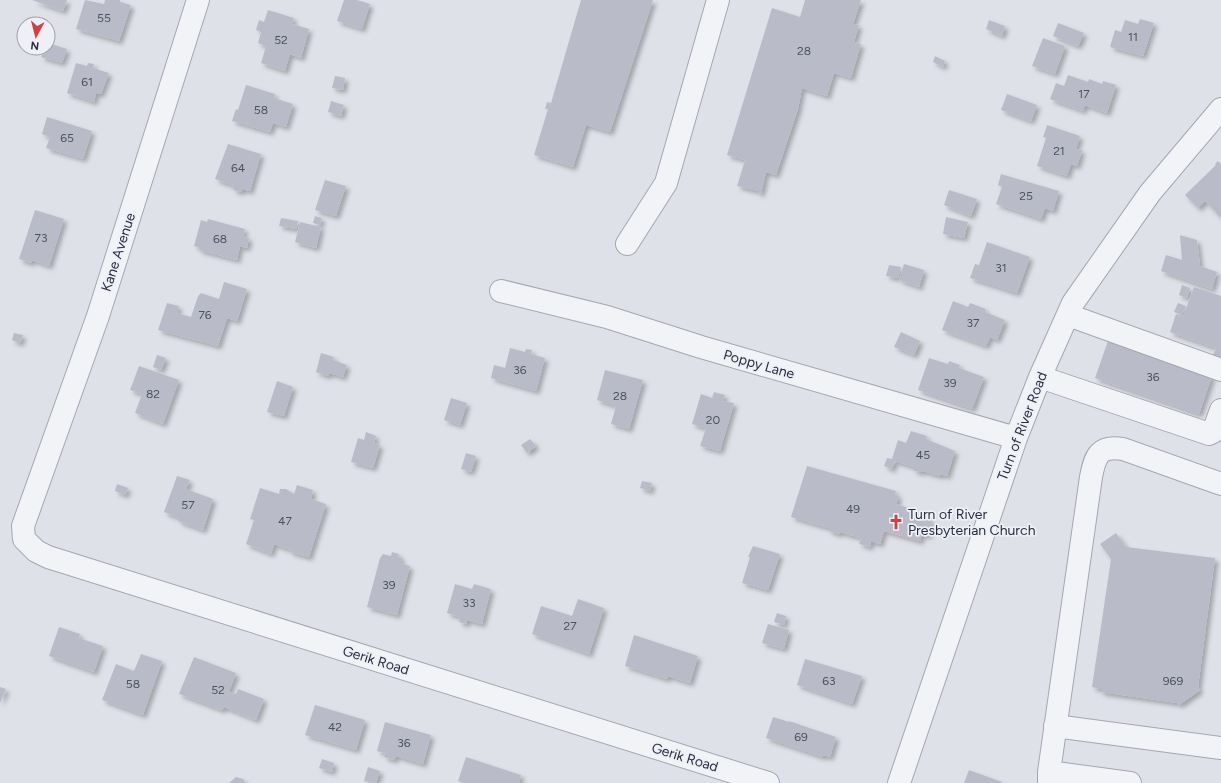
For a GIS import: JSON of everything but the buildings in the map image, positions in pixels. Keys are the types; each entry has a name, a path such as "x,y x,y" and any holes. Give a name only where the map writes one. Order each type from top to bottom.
{"street":[{"name":"Kane Avenue","path":"32,503 98,316 198,0"},
{"path":"627,244 666,183 718,0"},
{"name":"Turn of River Road","path":"899,783 1016,438 1040,377 1073,303 1150,193 1221,109"},
{"name":"Poppy Lane","path":"501,291 600,315 701,348 1016,438"},
{"path":"1068,315 1221,370"},
{"path":"1040,377 1209,434 1213,432 1221,410"},
{"path":"1130,783 1049,777 1055,726 1094,463 1099,454 1105,449 1113,447 1123,449 1221,484"},
{"name":"Gerik Road","path":"32,503 23,526 24,539 36,551 48,556 768,783"},
{"path":"1055,726 1221,748"}],"place":[{"name":"Turn of River Presbyterian Church","path":"896,522"}]}
